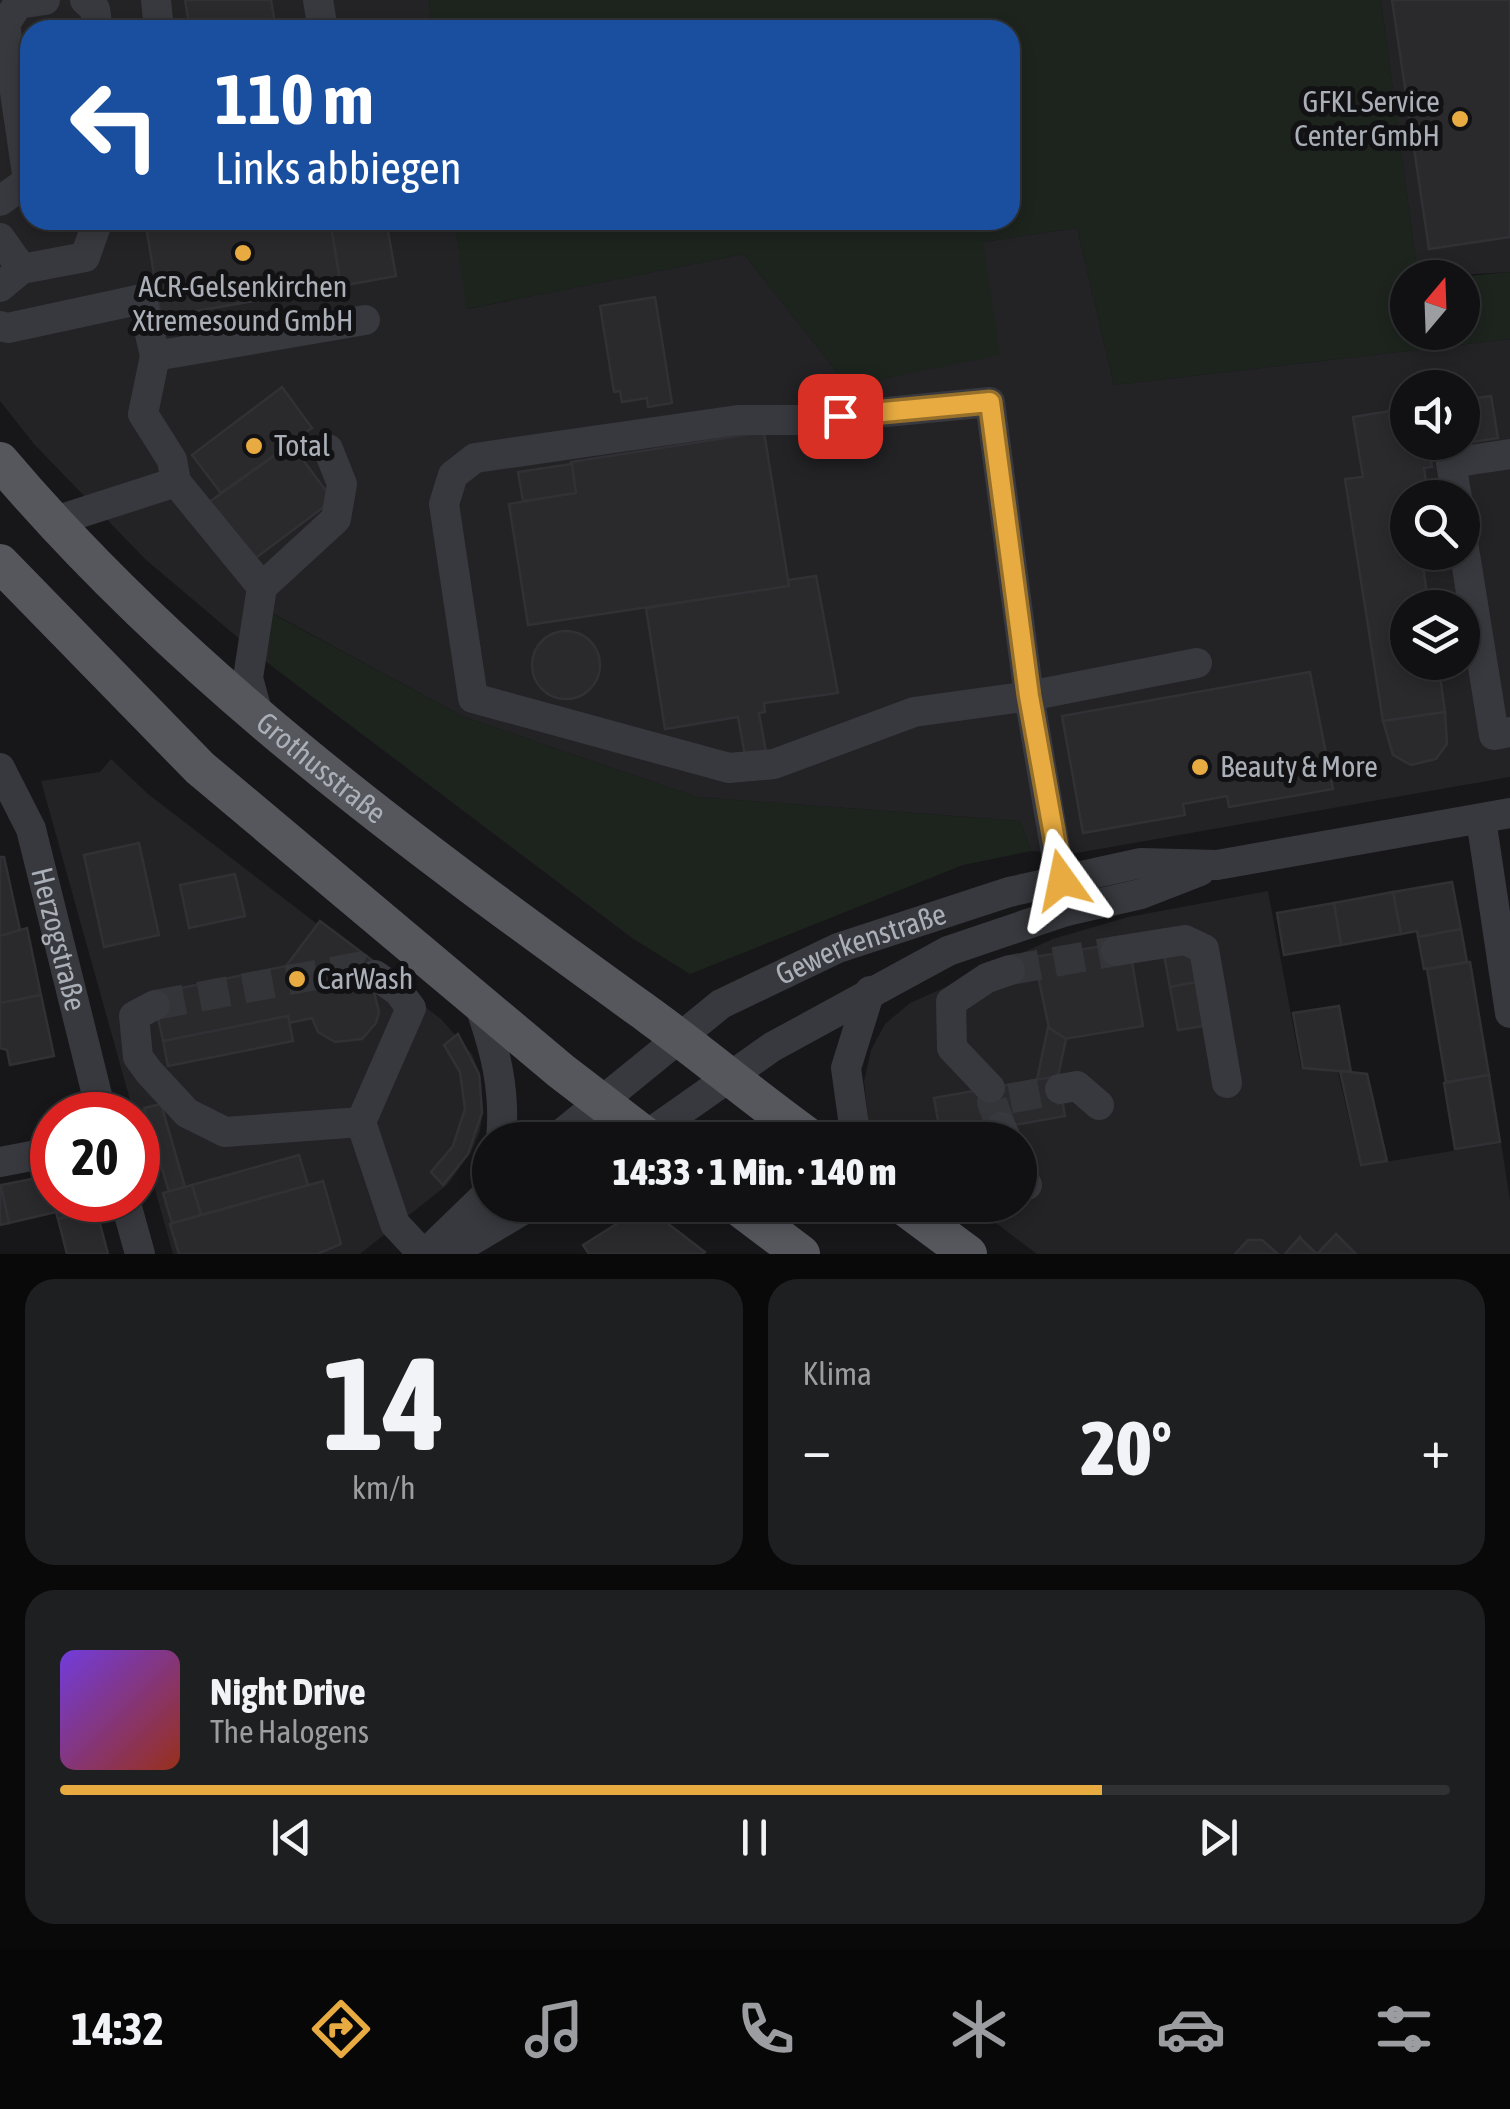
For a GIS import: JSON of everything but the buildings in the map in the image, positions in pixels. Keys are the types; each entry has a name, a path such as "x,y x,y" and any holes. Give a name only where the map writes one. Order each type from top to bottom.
{"main road":[{"name":"Grothusstraße","path":"0,461 52,522 152,624 260,722 425,854 678,1036 789,1122"},
{"path":"0,563 200,768 625,1122"},
{"path":"759,1222 801,1254"},
{"path":"925,1222 968,1254"}],"street":[{"path":"20,126 5,24 18,4 44,0"},
{"path":"0,238 11,278 85,257 94,230"},
{"path":"0,326 8,328 142,300 155,356 144,414 172,460 176,482 262,586"},
{"path":"155,356 365,320"},
{"path":"1066,911 1029,696 990,402 803,420 738,420 474,458 453,475 444,504 473,698 728,768 774,764 914,712 1029,696 1197,663"},
{"path":"260,722 248,678 262,586 336,519 342,484 328,449"},
{"path":"1453,480 1451,463 1510,454"},
{"path":"52,522 74,511 176,482"},
{"path":"1467,570 1494,735 1510,732"},
{"name":"Herzogstraße","path":"0,768 31,829 96,1092"},
{"path":"1495,816 1510,1012"},
{"name":"Gewerkenstraße","path":"668,1122 727,1076 870,991 948,951 1066,911 1140,894 1218,865 1495,816"},
{"name":"Gewerkenstraße","path":"578,1122 721,1004 838,948 1009,892 1062,880 1141,863 1218,865"},
{"path":"1116,951 1185,940 1204,949 1227,1083"},
{"path":"990,1088 952,1048 951,1002 987,978 1010,970"},
{"path":"375,974 398,991 411,1008 361,1122 395,1224 424,1254 472,1208"},
{"path":"854,1122 846,1068 870,991"},
{"path":"477,998 497,1053 503,1122"},
{"path":"155,1005 134,1016 138,1058 187,1113 225,1132 361,1122"},
{"path":"1060,1089 1077,1086 1099,1105"},
{"path":"0,1162 30,1156"},
{"path":"131,1222 140,1254"},
{"path":"449,1254 503,1222"}],"shaded area":[{"path":"0,0 429,0 431,20 20,20 20,230 456,230 467,309 744,254 848,386 983,242 1077,228 1114,385 1415,350 1480,350 1480,342 1510,339 1510,777 1071,854 1031,851 1020,821 697,797 464,717 272,613 269,664 145,559 34,444 0,401"},
{"path":"429,0 1381,0 1416,260 1390,260 1390,350 1415,350 1114,385 1077,228 983,242 1000,355 848,386 744,254 466,309 456,230 1020,230 1020,20 431,20"},
{"name":"GFKL Service Center GmbH","path":"1381,0 1510,0 1510,272 1480,274 1480,260 1416,260"},
{"path":"1510,272 1510,339 1480,342 1480,275"},
{"path":"271,613 464,717 697,797 1020,821 1031,851 963,865 690,974 632,938 269,664"},
{"path":"111,759 148,794 441,1019 472,1054 481,1078 483,1107 481,1122 472,1122 471,1152 447,1185 360,1254 173,1254 160,1207 160,1092 128,1092 41,781 100,772"},
{"path":"1268,891 1301,1068 1338,1072 1360,1166 1501,1143 1510,1200 1510,1254 1037,1254 995,1222 1037,1222 1037,1122 868,1120 864,1081 871,1050 885,1024 910,1003 1053,939 1128,917"}],"tunnel":[{"path":"1010,970 1116,951"},
{"path":"155,1005 358,967 375,975"},
{"path":"999,1122 992,1102 1060,1089"}],"place":[{"name":"GFKL Service Center GmbH","path":"1460,119"},
{"name":"ACR-Gelsenkirchen Xtremesound GmbH","path":"243,253"},
{"name":"Total","path":"254,446"},
{"name":"Beauty & More","path":"1200,767"},
{"name":"CarWash","path":"297,979"}],"route":[{"path":"840,416 990,402 1029,696 1062,880"}]}
